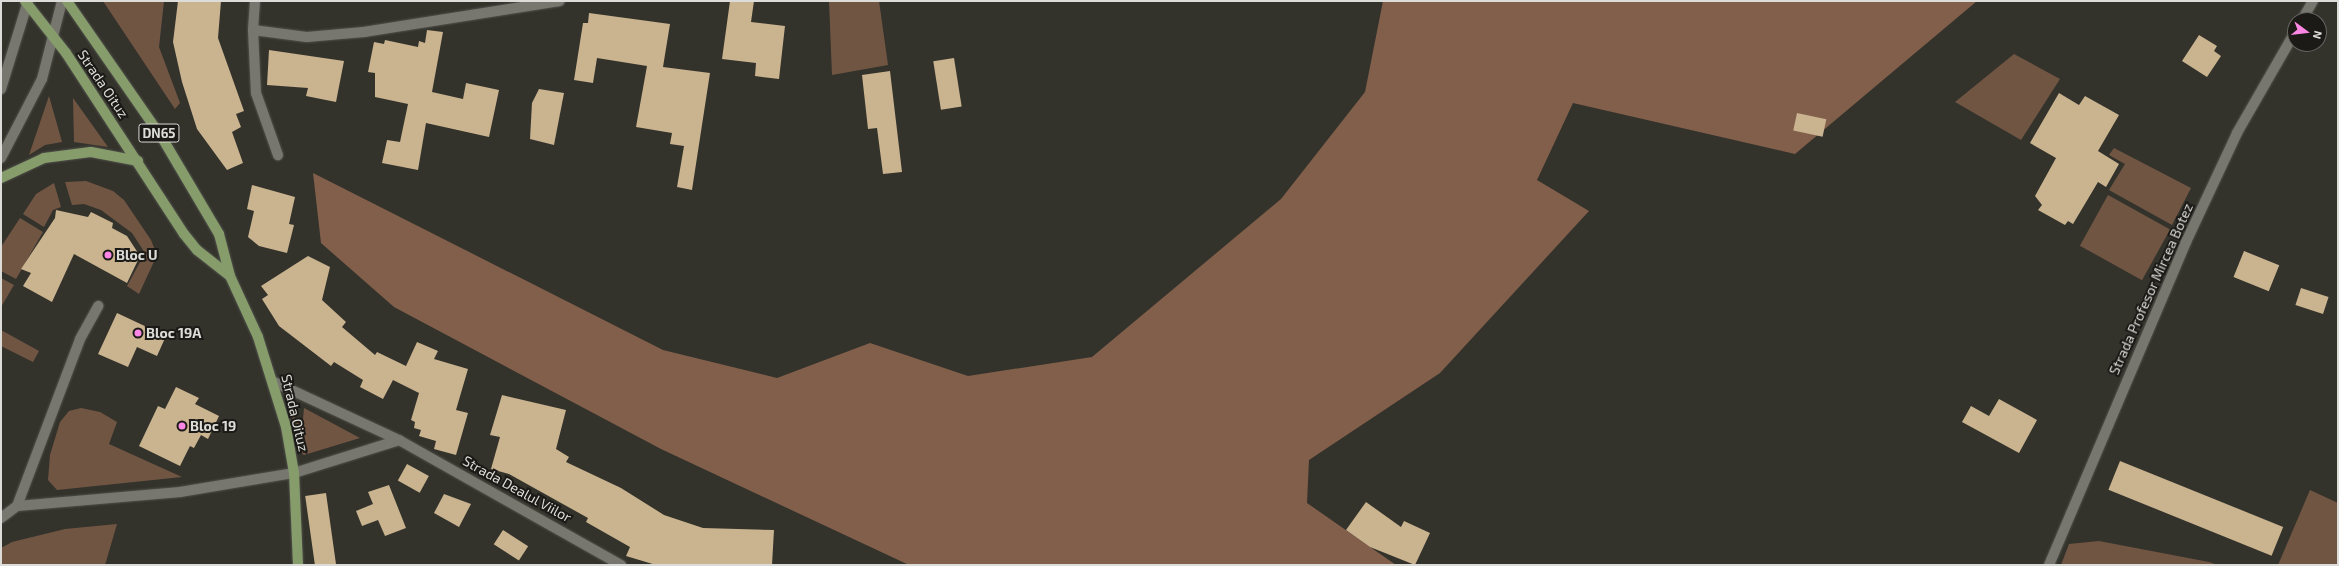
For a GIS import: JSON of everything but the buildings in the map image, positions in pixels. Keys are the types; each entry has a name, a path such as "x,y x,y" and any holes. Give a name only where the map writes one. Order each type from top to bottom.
{"main road":[{"name":"Strada Oituz","path":"67,1 161,136 219,234 230,276 274,382 294,473 298,565"},
{"name":"Strada Oituz","path":"27,2 54,35 197,250 230,276"},
{"path":"1,178 44,158 91,152 138,162"}],"street":[{"path":"1,158 42,79 62,1"},
{"path":"255,1 253,30 256,93 278,156"},
{"path":"253,30 307,37 364,32 560,1"},
{"path":"2307,12 2313,1"},
{"path":"1,89 27,2"},
{"name":"Strada Profesor Mircea Botez","path":"2049,565 2186,242 2236,133 2287,46"},
{"path":"17,506 80,339 98,306"},
{"name":"Strada Dealul Viilor","path":"274,382 399,440 621,565"},
{"path":"1,518 17,506 180,492 294,473 399,440"}],"shaded area":[{"path":"103,1 164,1 159,47 180,103 175,109"},
{"path":"829,1 879,1 888,65 832,75"},
{"path":"1383,1 1977,1 1795,154 1573,103 1537,180 1589,211 1440,373 1309,460 1307,503 1396,565 909,565 661,449 394,307 321,243 313,173 663,350 777,378 870,343 968,376 1092,357 1281,199 1365,92"},
{"path":"2014,54 2060,79 2021,140 1955,102"},
{"path":"49,96 62,142 45,145 29,155"},
{"path":"73,98 108,147 74,142"},
{"path":"2114,148 2191,188 2172,225 2109,190 2125,164 2109,155"},
{"path":"86,181 113,191 124,200 151,240 157,255 139,294 127,286 145,253 132,233 101,210 84,204 72,205 65,182"},
{"path":"54,183 61,207 53,210 44,227 23,214 36,194"},
{"path":"2108,195 2170,229 2142,280 2080,246"},
{"path":"20,218 43,232 16,279 1,271 1,247"},
{"path":"1,278 14,285 1,307"},
{"path":"1,330 39,351 33,362 1,346"},
{"path":"290,406 293,407 295,419 303,419 304,408 360,438 304,455 300,452"},
{"path":"81,408 100,412 117,422 109,444 182,477 57,490 48,480 50,455 60,422 69,411"},
{"path":"2310,490 2338,503 2338,565 2278,565"},
{"path":"117,524 105,565 1,565 1,548 12,542 65,529"},
{"path":"2099,541 2218,565 2061,565 2069,544"}],"place":[{"name":"Bloc U","path":"108,255"},
{"name":"Bloc 19A","path":"138,333"},
{"name":"Bloc 19","path":"182,426"}]}
